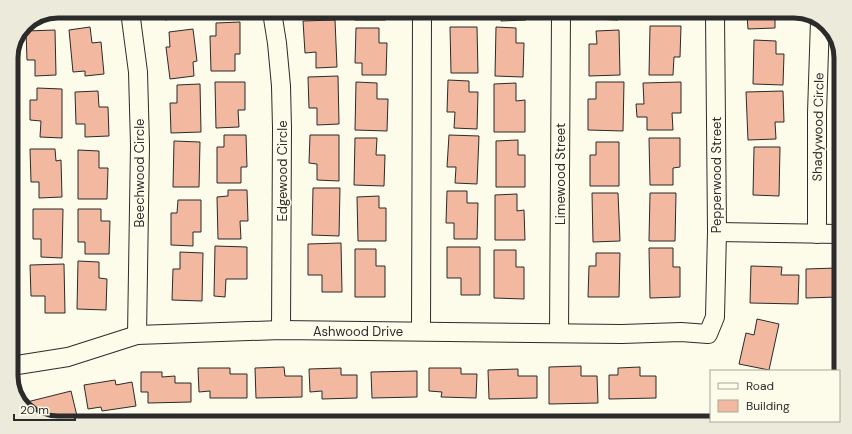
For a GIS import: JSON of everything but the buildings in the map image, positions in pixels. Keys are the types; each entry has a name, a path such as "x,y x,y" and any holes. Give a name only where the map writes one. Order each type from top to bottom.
{"street":[{"name":"Beechwood Circle","path":"131,18 138,72 140,145 138,335"},
{"name":"Edgewood Circle","path":"273,18 281,86 281,330"},
{"path":"421,331 422,18"},
{"name":"Limewood Street","path":"559,333 561,18"},
{"name":"Pepperwood Street","path":"708,334 715,317 717,232 715,18"},
{"name":"Shadywood Circle","path":"817,234 817,113 820,28"},
{"path":"717,232 834,234"},
{"name":"Ashwood Drive","path":"18,365 68,356 138,335 281,330 622,334 681,332 708,334"}]}
